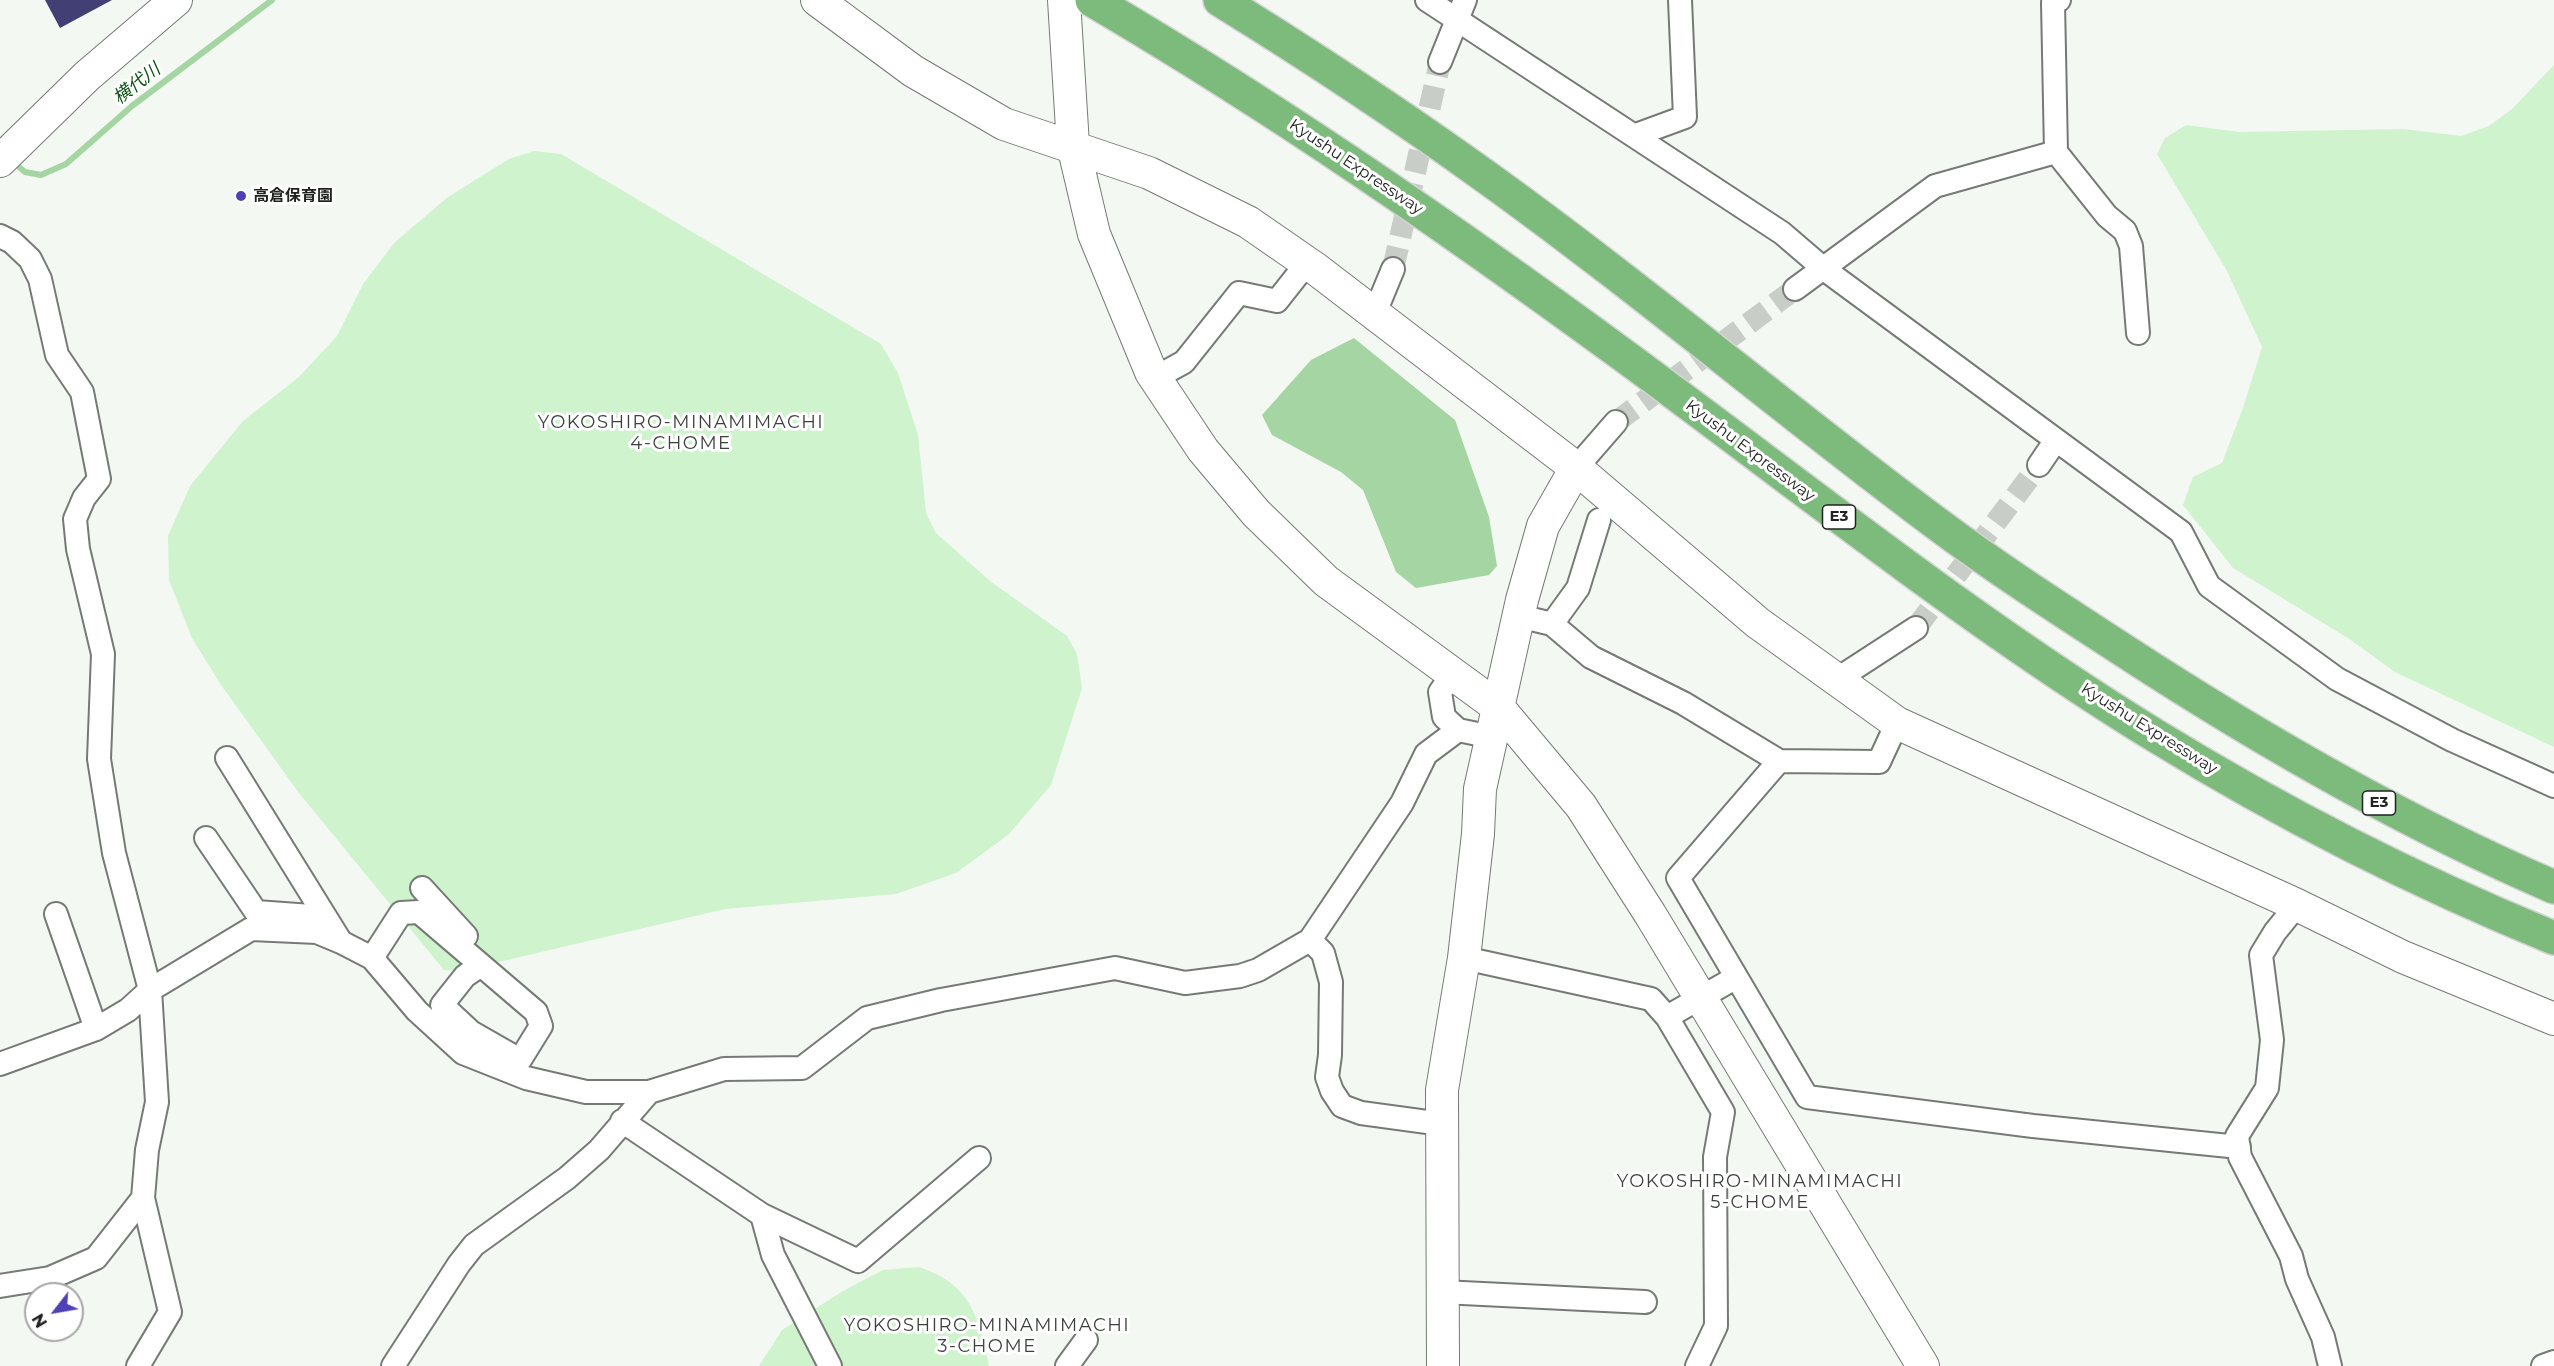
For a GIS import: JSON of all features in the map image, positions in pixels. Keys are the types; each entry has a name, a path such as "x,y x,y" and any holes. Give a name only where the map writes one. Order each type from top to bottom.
{"highway":[{"name":"Kyushu Expressway","path":"1092,0 1159,39 1293,124 1464,240 1912,570 2039,660 2156,736 2301,819 2405,871 2554,938"},
{"name":"E3","path":"1220,0 1312,57 1483,174 1939,526 2072,617 2211,707 2307,764 2432,831 2554,886"},
{"path":"2211,707 2554,870"}],"street":[{"path":"0,161 87,76 176,0"},
{"path":"816,0 913,71 1004,124 1073,145 1159,177 1248,222 1307,263 1576,468 1758,623 1897,723 2297,905 2403,957 2554,1019"},
{"path":"1064,0 1073,145 1094,234 1155,378 1203,450 1256,513 1326,581 1453,674 1495,722 1581,806 1923,1366"},
{"path":"1427,0 1461,10 1636,135 1782,232 1824,270 2181,532 2209,586 2337,679 2452,740 2554,786"},
{"path":"1636,135 1685,117 1680,0"},
{"path":"2055,1 2056,152 2107,216 2125,231 2131,246 2138,333"},
{"path":"1440,62 1461,10"},
{"path":"1795,290 1935,186 2056,152"},
{"path":"0,236 12,242 30,259 40,279 57,355 82,392 99,479 84,498 75,519 78,549 103,654 99,759 114,853 150,990 158,1102 147,1150 143,1198 170,1312 138,1366"},
{"path":"1155,378 1184,362 1239,293 1277,301 1307,263"},
{"path":"1374,315 1393,269"},
{"path":"1443,1366 1442,1090 1464,958 1478,834 1480,789 1519,616 1543,526 1576,468 1616,422"},
{"path":"2039,465 2056,440"},
{"path":"1552,624 1578,588 1599,520"},
{"path":"1519,616 1552,624 1591,657 1683,703 1779,761 1879,762 1897,723"},
{"path":"1836,680 1916,628"},
{"path":"1453,674 1440,692 1444,717 1458,730"},
{"path":"0,1064 96,1029 128,1010 150,990 251,929 317,932 340,942 372,958 417,1011 463,1053 526,1078 586,1092 649,1092 724,1069 802,1068 867,1018 941,1000 1115,968 1185,983 1240,976 1258,970 1310,940 1402,803 1426,754 1458,730 1495,722"},
{"path":"227,758 340,942"},
{"path":"1779,761 1678,878 1807,1097 2033,1126 2239,1147"},
{"path":"206,838 256,912 325,917"},
{"path":"372,958 401,913 419,912 476,961 476,946 422,888"},
{"path":"2297,905 2275,932 2261,955 2272,1040 2267,1088 2237,1136 2240,1157 2291,1256 2297,1279 2323,1337 2330,1366"},
{"path":"56,914 96,1029"},
{"path":"1310,940 1323,952 1331,982 1328,1077 1342,1106 1360,1113 1442,1124"},
{"path":"1464,958 1651,999 1667,1017 1723,1112 1715,1157 1716,1326 1697,1366"},
{"path":"1667,1017 1735,978"},
{"path":"393,1366 459,1264 474,1245 567,1178 599,1150 649,1092"},
{"path":"622,1121 762,1215 858,1261 979,1158"},
{"path":"0,1286 50,1278 96,1258 143,1198"},
{"path":"762,1215 773,1255 830,1366"},
{"path":"1442,1292 1645,1302"},
{"path":"1067,1366 1086,1340"},
{"path":"2543,1366 2554,1362"}],"shaded area":[{"path":"2554,65 2554,747 2395,672 2348,638 2233,568 2183,505 2193,477 2222,463 2243,408 2262,347 2227,271 2157,154 2165,138 2186,125 2239,132 2403,129 2461,136 2489,126 2511,110"},
{"path":"534,151 561,154 881,344 898,373 918,435 926,513 936,533 990,581 1067,636 1077,654 1082,688 1051,785 1008,835 956,873 896,894 725,909 460,971 444,970 299,793 221,685 192,638 169,580 168,536 190,486 243,421 299,377 337,336 363,284 395,242 448,197 509,159"},
{"path":"1354,338 1455,420 1489,517 1497,566 1489,575 1416,588 1396,572 1363,490 1341,472 1272,435 1262,415 1311,360"},
{"path":"919,1267 937,1274 950,1283 970,1304 981,1332 989,1366 759,1366 782,1330 843,1291 883,1270"}],"building":[{"path":"45,0 112,0 60,28"}],"waterway":[{"name":"横代川","path":"19,167 25,172 41,175 66,164 132,106 272,0"}],"tunnel":[{"path":"1393,269 1440,62"},
{"path":"1616,422 1795,289"},
{"path":"1916,628 2039,465"}],"place":[{"name":"高倉保育園","path":"241,196"}],"district":[{"name":"YOKOSHIRO-MINAMIMACHI 4-CHOME","path":"681,433"},
{"name":"YOKOSHIRO-MINAMIMACHI 5-CHOME","path":"1760,1192"},
{"name":"YOKOSHIRO-MINAMIMACHI 3-CHOME","path":"987,1336"}]}
